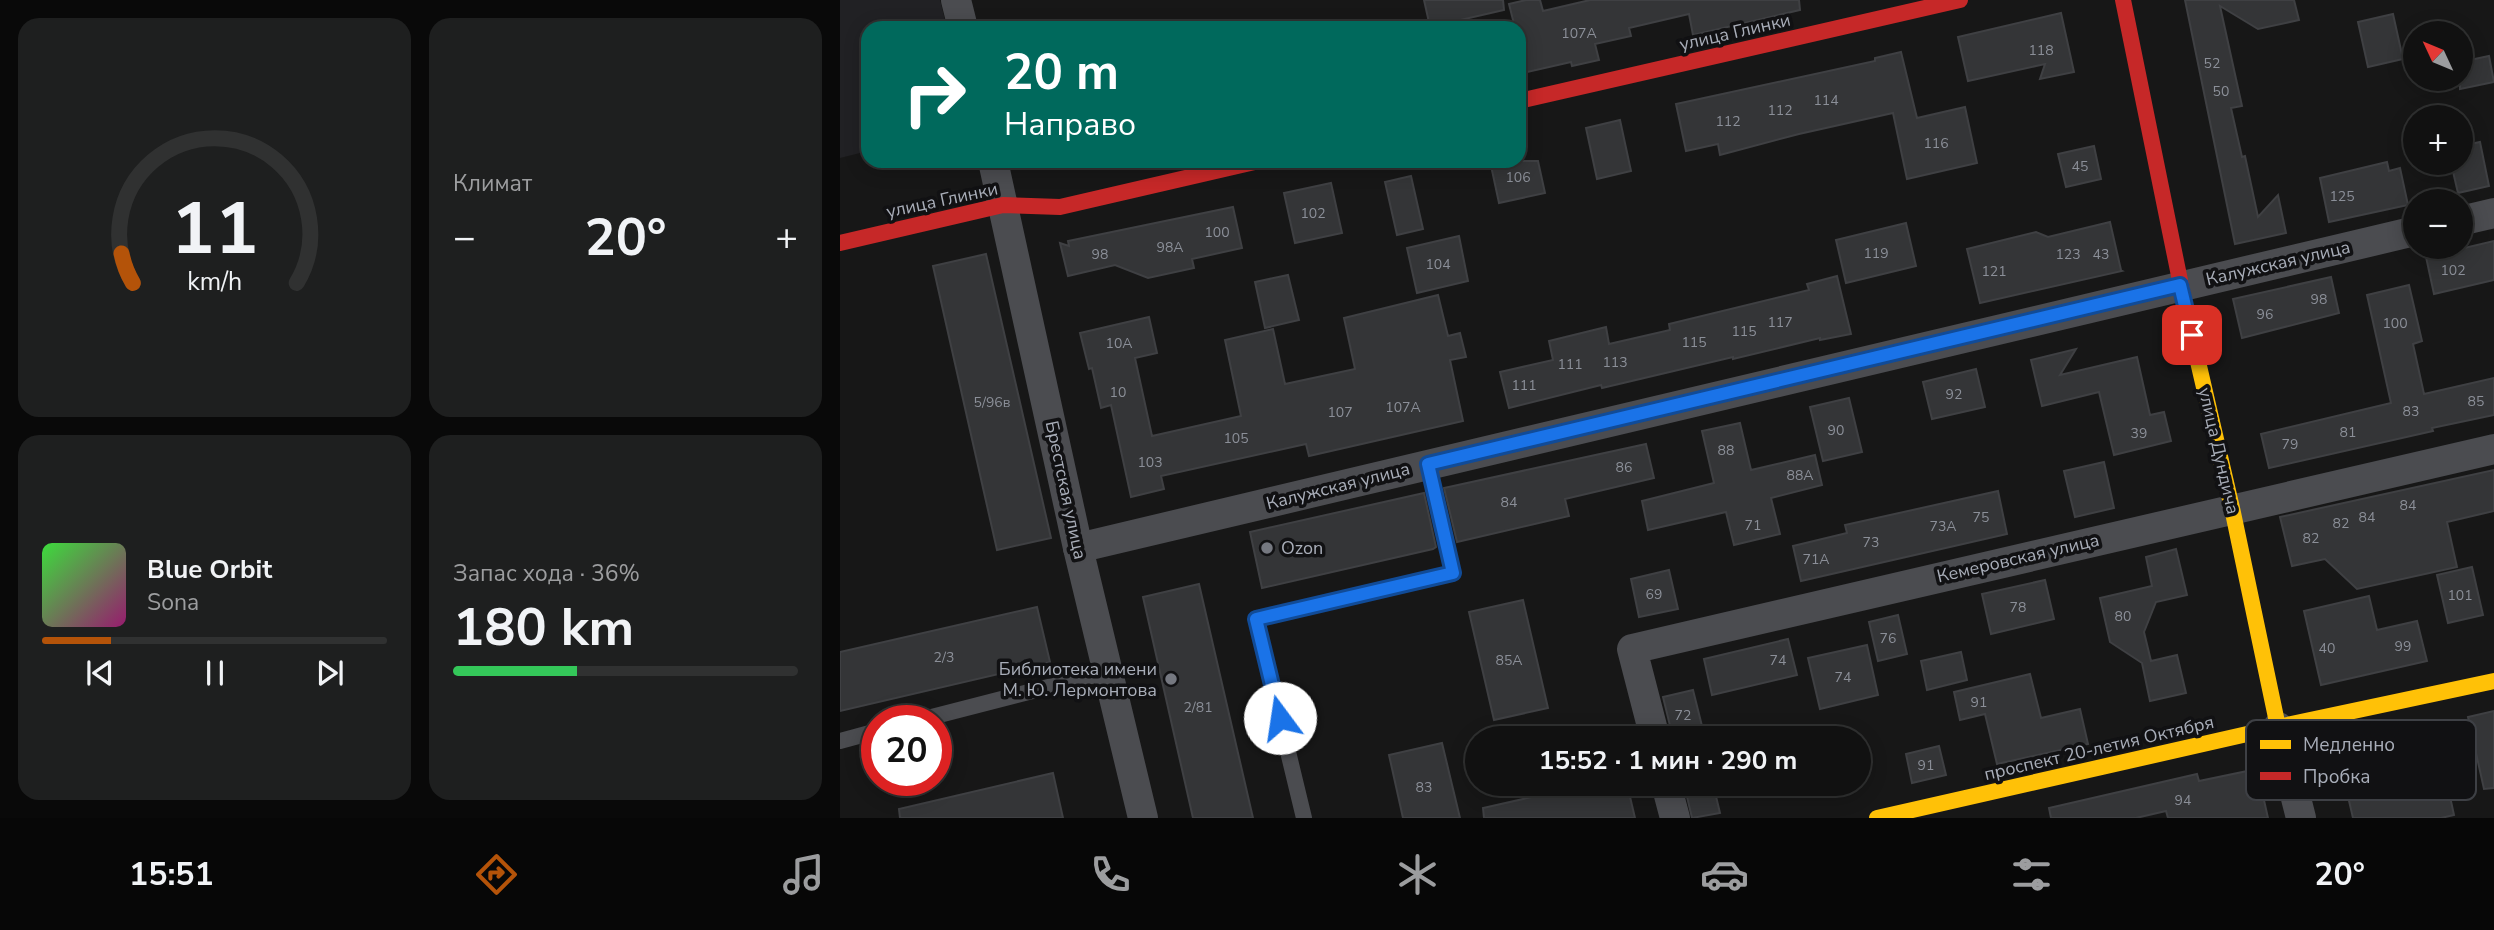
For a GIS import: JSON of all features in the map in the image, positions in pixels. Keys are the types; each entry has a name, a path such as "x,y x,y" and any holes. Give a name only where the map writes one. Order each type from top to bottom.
{"street":[{"path":"956,0 961,21"},
{"name":"улица Глинки","path":"1526,99 1960,0"},
{"name":"улица Дундича","path":"2123,0 2180,285 2232,508 2277,720"},
{"name":"Брестская улица","path":"995,168 1078,548 1143,818"},
{"name":"улица Глинки","path":"840,243 1003,205 1060,207 1229,168"},
{"path":"2473,218 2494,213"},
{"name":"Калужская улица","path":"1078,548 2403,234"},
{"name":"Кемеровская улица","path":"1652,726 1632,649 2494,449"},
{"name":"проспект 20-летия Октября","path":"2311,720 2494,681"},
{"name":"проспект 20-летия Октября","path":"1877,818 2246,734"},
{"path":"1669,796 1675,818"},
{"name":"улица Дундича","path":"2296,800 2301,818"}],"lane":[{"path":"1304,818 1256,619 1453,573 1428,464"},
{"path":"952,712 1107,672"},
{"path":"840,741 861,735"}],"shaded area":[{"path":"840,0 940,0 945,21 861,21 861,153 840,158"}],"building":[{"path":"1424,0 1503,0 1504,10 1456,21 1429,21"},
{"path":"1540,0 1543,11 1590,0 1799,0 1800,10 1693,35 1689,14 1629,28 1631,36 1595,44 1599,60 1572,66 1571,62 1526,72 1526,21 1513,21 1509,4"},
{"path":"2185,0 2294,0 2299,20 2258,29 2220,6 2242,106 2231,108 2258,217 2278,195 2286,233 2235,244"},
{"path":"2061,13 2074,72 2040,79 2045,64 1968,81 1958,37"},
{"path":"2393,14 2403,59 2368,67 2358,22"},
{"path":"1901,52 1917,118 1965,107 1977,163 1907,179 1893,113 1720,155 1718,144 1686,151 1676,104 1875,61 1875,58"},
{"path":"2489,56 2494,82 2473,86 2473,59"},
{"path":"1620,120 1631,171 1597,179 1586,128"},
{"path":"2480,142 2489,186 2473,190 2457,189 2454,175 2473,175 2473,143"},
{"path":"2094,146 2101,179 2066,187 2058,154"},
{"path":"1526,161 1538,161 1545,193 1499,203 1492,168 1526,168"},
{"path":"2387,162 2389,171 2400,168 2405,189 2403,206 2329,222 2320,178"},
{"path":"1411,176 1423,229 1397,235 1385,182"},
{"path":"1331,183 1342,233 1295,243 1284,193"},
{"path":"1233,207 1242,248 1192,259 1194,268 1148,278 1115,265 1068,276 1060,243 1069,246 1068,241"},
{"path":"2110,222 2122,271 1980,303 1967,249 2036,232 2048,237"},
{"path":"1906,223 1916,266 1846,283 1836,240"},
{"path":"1459,236 1468,281 1417,293 1407,248"},
{"path":"2494,241 2494,280 2434,294 2426,259 2473,259 2473,246"},
{"path":"986,254 1051,538 997,550 933,266"},
{"path":"1288,275 1299,320 1265,328 1255,282"},
{"path":"1837,276 1851,334 1820,338 1602,388 1601,385 1509,408 1500,372 1553,360 1549,341 1606,327 1609,344 1670,330 1669,324 1809,290 1807,284"},
{"path":"2331,277 2339,313 2242,338 2233,299"},
{"path":"2409,285 2422,341 2413,344 2424,394 2494,378 2494,415 2269,468 2261,434 2391,403 2367,295"},
{"path":"1438,295 1448,336 1460,333 1466,357 1450,360 1463,421 1309,456 1306,444 1161,476 1164,489 1131,497 1111,405 1101,408 1092,368 1089,369 1080,333 1149,317 1157,353 1135,358 1152,436 1241,416 1225,340 1273,329 1285,384 1355,369 1344,318"},
{"path":"2076,349 2060,375 2137,357 2150,415 2164,412 2171,441 2114,455 2099,392 2042,406 2031,360"},
{"path":"1976,369 1985,407 1932,419 1923,382"},
{"path":"1849,398 1862,452 1823,461 1810,407"},
{"path":"1740,423 1751,470 1815,455 1822,485 1771,498 1780,534 1734,545 1726,512 1648,530 1642,501 1714,483 1702,431"},
{"path":"1646,444 1654,478 1565,499 1569,516 1457,542 1444,488"},
{"path":"2104,462 2114,508 2075,517 2064,471"},
{"path":"2494,470 2494,511 2447,522 2457,567 2357,589 2325,559 2292,566 2280,517"},
{"path":"1998,491 2007,534 1801,581 1793,546 1847,533 1845,525"},
{"path":"1424,493 1436,547 1433,549 1262,588 1250,532"},
{"path":"2176,549 2187,595 2156,602 2144,632 2151,661 2177,655 2186,693 2150,701 2142,663 2110,642 2100,598 2152,586 2146,557"},
{"path":"2472,567 2483,615 2448,623 2437,575"},
{"path":"1669,570 1678,609 1639,617 1631,579"},
{"path":"2045,580 2054,619 1991,634 1982,594"},
{"path":"1199,584 1253,818 1193,818 1143,597"},
{"path":"2369,596 2377,630 2417,621 2427,661 2321,685 2304,611"},
{"path":"1523,600 1548,708 1494,720 1469,612"},
{"path":"1037,607 1050,662 840,711 840,652"},
{"path":"1898,615 1907,654 1878,661 1869,622"},
{"path":"1788,639 1797,675 1712,695 1704,659"},
{"path":"1867,645 1878,695 1820,709 1808,658"},
{"path":"1961,652 1967,680 1927,690 1921,661"},
{"path":"2030,674 2041,718 2080,709 2088,744 1997,764 1985,714 1960,720 1954,692"},
{"path":"1693,690 1702,726 1670,726 1663,697"},
{"path":"2494,711 2494,788 2484,789 2476,753 2476,720 2469,720 2468,717"},
{"path":"1442,743 1460,818 1403,818 1389,755"},
{"path":"1939,746 1946,775 1912,783 1906,754"},
{"path":"2246,771 2246,800 2264,800 2268,818 2168,818 2166,811 2136,818 2051,818 2049,808 2197,774 2199,781"},
{"path":"1053,773 1063,818 900,818 899,809"},
{"path":"1536,796 1630,796 1635,818 1484,818 1483,808"},
{"path":"1687,796 1716,796 1720,813 1692,818"},
{"path":"2349,800 2451,800 2454,815 2441,818 2353,818"}],"traffic: slow":[{"path":"2186,310 2232,508 2277,720"},
{"path":"2311,720 2494,681"},
{"path":"1877,818 2246,734"}],"traffic: jam":[{"path":"1526,99 1960,0"},
{"path":"2123,0 2186,310"},
{"path":"840,243 1003,205 1060,207 1229,168"}],"place":[{"name":"Ozon","path":"1267,548"},
{"name":"Библиотека имени М. Ю. Лермонтова","path":"1171,679"}],"route":[{"path":"1280,718 1256,619 1453,573 1428,464 2180,285 2192,335"}]}
